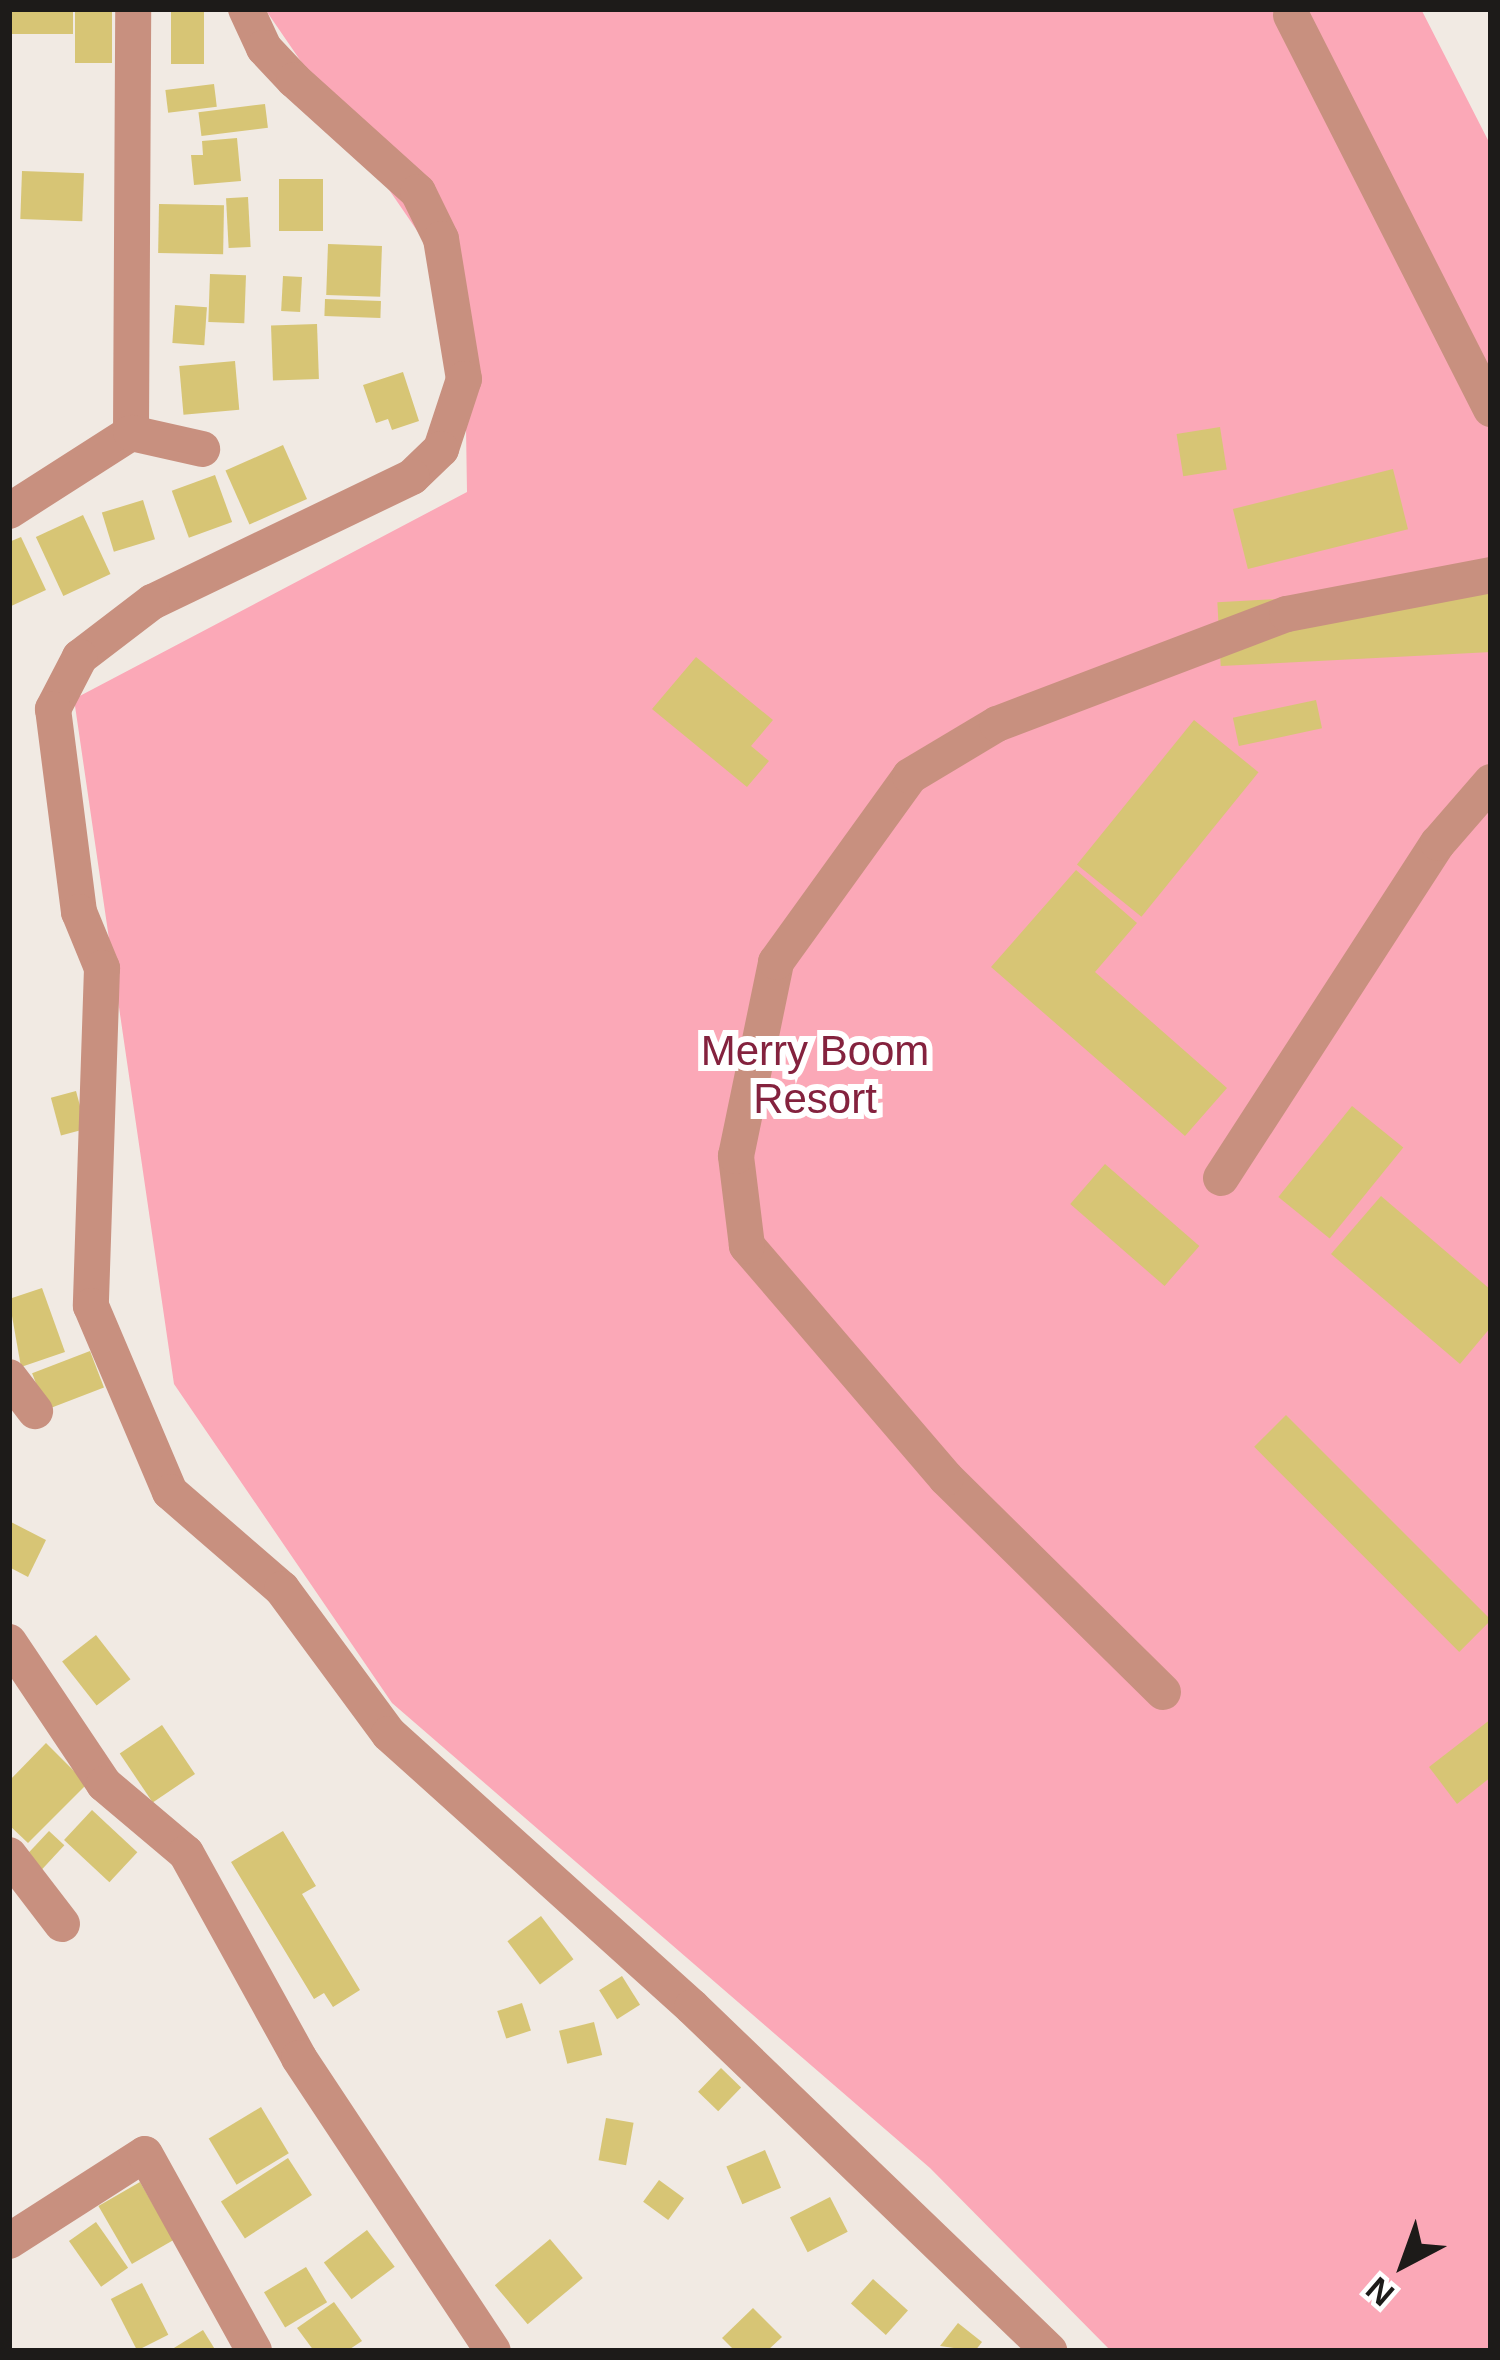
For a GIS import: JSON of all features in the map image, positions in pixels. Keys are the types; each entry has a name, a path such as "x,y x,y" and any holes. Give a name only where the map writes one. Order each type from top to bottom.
{"street":[{"path":"131,433 133,9"},
{"path":"246,9 264,48 418,193 441,238 461,328 464,380 441,448 412,477 152,602 80,657 53,709 79,912 102,968 92,1306 170,1492 282,1589 389,1734 692,2007 1048,2351"},
{"path":"1291,15 1491,409"},
{"path":"9,511 131,433 202,448"},
{"path":"1163,1692 946,1478 747,1246 736,1156 776,962 910,776 997,724 1287,614 1491,575"},
{"path":"1221,1178 1438,843 1491,782"},
{"path":"9,1377 35,1412"},
{"path":"9,1642 104,1784 186,1852 299,2058 493,2351"},
{"path":"9,1856 62,1924"},
{"path":"9,2240 145,2154 254,2351"}],"green space":[{"name":"Merry Boom Resort","path":"265,9 1421,9 1491,146 1491,2351 1111,2351 930,2168 392,1703 174,1384 74,699 467,492 464,299"}],"building":[{"path":"9,9 73,9 73,34 9,34"},
{"path":"75,9 112,9 112,63 75,63"},
{"path":"171,9 204,9 204,64 171,64"},
{"path":"214,84 217,107 168,113 165,90"},
{"path":"265,104 268,128 201,136 198,112"},
{"path":"237,138 241,181 194,185 191,155 203,155 202,141"},
{"path":"22,171 84,173 82,221 20,219"},
{"path":"279,179 323,179 323,231 279,231"},
{"path":"248,197 251,247 229,248 226,198"},
{"path":"159,204 224,205 223,254 158,253"},
{"path":"328,244 382,246 380,297 326,295"},
{"path":"210,274 246,275 244,323 208,322"},
{"path":"283,276 302,277 300,312 281,311"},
{"path":"325,299 381,301 380,318 324,316"},
{"path":"175,305 207,307 204,345 172,343"},
{"path":"317,324 319,379 273,381 271,326"},
{"path":"235,361 239,410 183,415 179,366"},
{"path":"403,372 419,421 392,430 388,419 376,423 363,385"},
{"path":"1220,427 1227,469 1183,476 1177,434"},
{"path":"283,445 307,499 249,525 225,471"},
{"path":"1393,469 1408,529 1248,569 1233,509"},
{"path":"215,475 232,522 189,538 172,491"},
{"path":"143,500 155,539 114,552 102,513"},
{"path":"83,515 110,574 63,596 36,537"},
{"path":"21,537 46,590 9,607 9,542"},
{"path":"1488,588 1491,652 1221,666 1217,602"},
{"path":"696,657 773,720 751,746 769,761 747,787 652,709"},
{"path":"1316,700 1322,728 1239,746 1233,718"},
{"path":"1194,720 1259,772 1141,917 1077,865"},
{"path":"1076,870 1137,923 1095,972 1227,1088 1185,1136 991,967"},
{"path":"76,1091 86,1129 61,1135 51,1098"},
{"path":"1352,1106 1403,1148 1330,1238 1278,1197"},
{"path":"1105,1164 1199,1246 1165,1286 1070,1204"},
{"path":"1381,1196 1491,1290 1491,1327 1460,1364 1331,1254"},
{"path":"42,1288 65,1352 21,1367 9,1299"},
{"path":"90,1351 104,1387 46,1410 32,1373"},
{"path":"1286,1415 1491,1620 1459,1652 1254,1447"},
{"path":"9,1521 46,1540 28,1577 9,1567"},
{"path":"96,1635 130,1679 97,1706 62,1661"},
{"path":"1491,1719 1491,1777 1457,1804 1429,1767"},
{"path":"162,1725 195,1774 153,1802 120,1754"},
{"path":"46,1743 87,1784 28,1843 9,1825 9,1781"},
{"path":"92,1810 137,1852 109,1882 64,1840"},
{"path":"49,1831 64,1845 40,1871 25,1857"},
{"path":"283,1831 316,1886 302,1894 360,1990 333,2007 324,1993 314,1999 231,1862"},
{"path":"541,1916 573,1959 540,1984 507,1941"},
{"path":"622,1976 640,2005 617,2019 599,1990"},
{"path":"522,2003 531,2031 506,2039 497,2011"},
{"path":"594,2022 602,2055 567,2064 559,2031"},
{"path":"721,2068 741,2087 718,2111 698,2092"},
{"path":"261,2107 289,2153 237,2185 209,2138"},
{"path":"606,2118 634,2123 626,2165 599,2160"},
{"path":"765,2150 781,2188 742,2204 726,2166"},
{"path":"288,2158 312,2195 245,2238 221,2202"},
{"path":"659,2180 684,2198 668,2220 643,2202"},
{"path":"140,2182 174,2240 132,2264 98,2206"},
{"path":"830,2197 848,2232 808,2252 790,2217"},
{"path":"96,2222 128,2268 101,2287 69,2241"},
{"path":"367,2230 395,2267 352,2299 324,2262"},
{"path":"550,2239 583,2278 528,2324 495,2285"},
{"path":"306,2267 327,2302 285,2327 264,2292"},
{"path":"873,2279 908,2310 886,2335 851,2304"},
{"path":"142,2283 168,2335 137,2351 111,2299"},
{"path":"334,2302 362,2341 347,2351 314,2351 297,2328"},
{"path":"753,2308 782,2337 767,2351 735,2351 722,2338"},
{"path":"958,2323 982,2342 975,2351 940,2346"},
{"path":"203,2330 216,2351 169,2351"}]}
